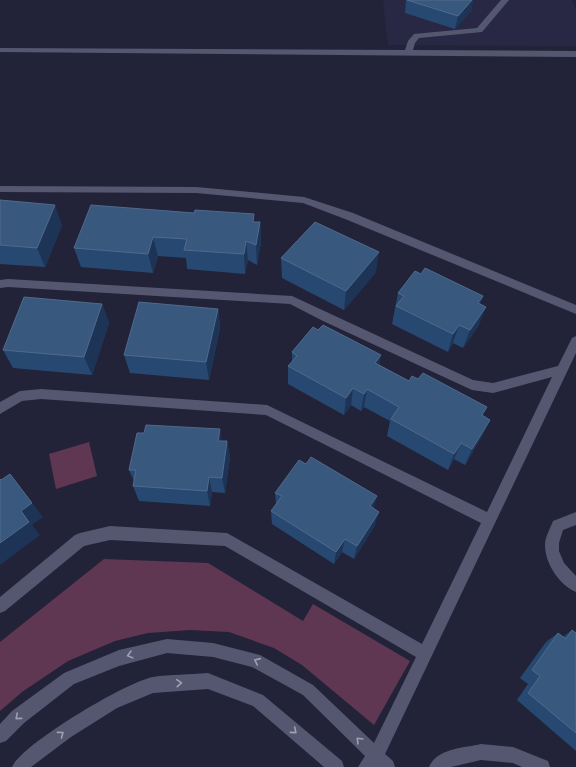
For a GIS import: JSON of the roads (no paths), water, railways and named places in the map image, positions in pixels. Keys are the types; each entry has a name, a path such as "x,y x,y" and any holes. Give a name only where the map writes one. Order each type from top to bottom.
{"street":[{"path":"409,52 413,38 417,36 479,30 505,0"},
{"path":"0,50 576,54"},
{"path":"0,189 196,190 304,200 349,216 576,310"},
{"path":"0,284 8,283 292,300 327,318 472,385 493,388 562,370"},
{"path":"0,735 18,717 69,678 119,658 167,646 213,650 255,660 308,690 377,763 426,654 576,341"},
{"path":"0,409 20,396 41,394 267,410 490,521"},
{"path":"576,518 558,526 552,543 554,560 568,580 576,585"},
{"path":"0,606 80,540 110,534 227,540 426,654"},
{"path":"20,767 23,763 65,732 112,703 152,685 208,681 258,700 336,767"},
{"path":"437,767 448,759 481,752 513,755 542,767"}]}
